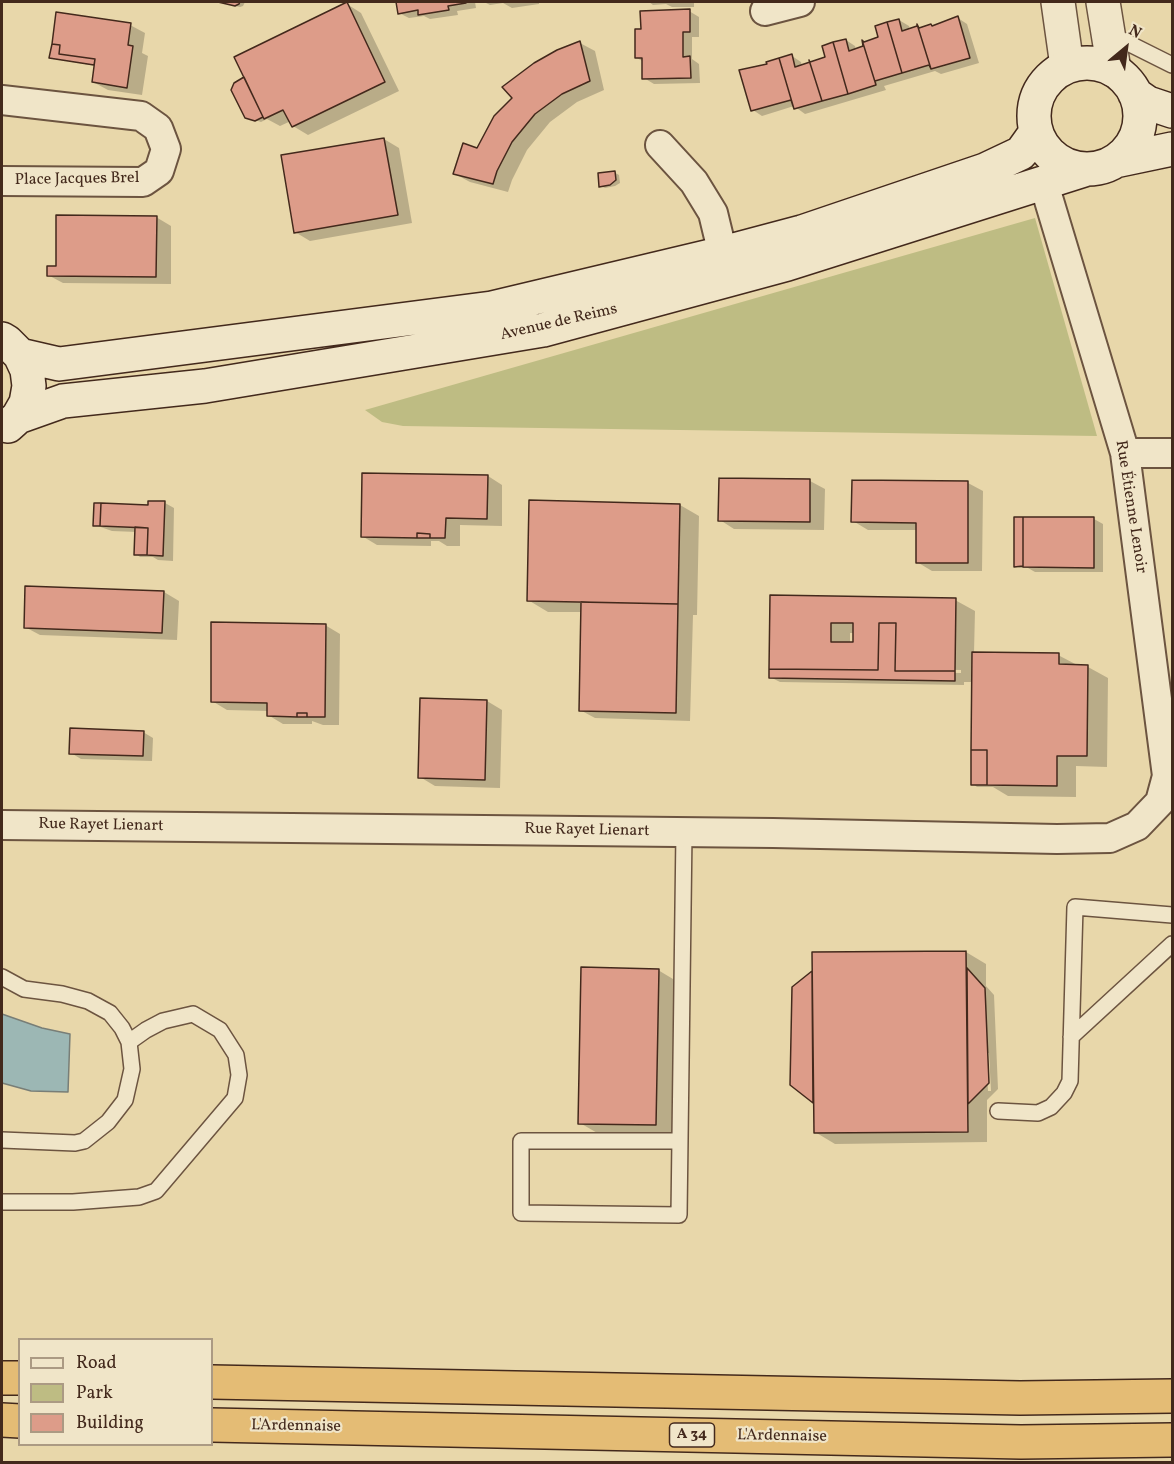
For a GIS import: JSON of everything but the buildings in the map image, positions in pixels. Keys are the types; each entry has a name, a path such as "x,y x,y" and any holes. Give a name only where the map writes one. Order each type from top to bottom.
{"highway":[{"path":"2,1378 18,1378"},
{"path":"213,1382 1008,1397 1173,1396"},
{"path":"2,1420 18,1421"},
{"name":"L'Ardennaise","path":"213,1425 1009,1442 1173,1440"}],"main road":[{"path":"1058,2 1067,66"},
{"path":"1105,17 1114,70"},
{"path":"1036,132 1034,114 1037,96 1054,73 1067,66 1083,63 1099,64 1114,70 1126,80 1135,94 1140,108 1140,124 1126,152 1101,165"},
{"path":"1135,94 1148,103 1173,111"},
{"name":"Avenue de Reims","path":"10,423 63,402 205,386 543,330 726,266 802,232 985,170 1021,153 1036,132 1043,147 1055,159 1070,167 1101,165"},
{"name":"Avenue de Reims","path":"8,340 59,364 492,308 726,266 787,264 1101,165 1173,149"},
{"name":"Avenue de Reims","path":"8,340 27,370 29,386 26,403 10,423"}],"street":[{"path":"765,11 800,2"},
{"name":"Place Jacques Brel","path":"2,100 141,116 158,128 166,149 159,171 143,182 2,182"},
{"path":"660,145 694,182 713,213 726,266"},
{"name":"Rue Étienne Lenoir","path":"1044,184 1125,453 1167,776 1166,806"},
{"path":"1125,453 1173,453"},
{"name":"Rue Rayet Lienart","path":"2,825 1110,838 1137,826 1166,806"}],"lane":[{"path":"1105,17 1173,65"},
{"path":"680,1141 520,1141 520,1213 680,1215 684,832"},
{"path":"998,1111 1038,1113 1051,1107 1064,1093 1070,1081 1075,907 1173,915"},
{"path":"1071,1037 1173,944"},
{"path":"2,977 24,989 62,994 88,1001 110,1013 122,1028 129,1042 132,1069 125,1100 108,1122 84,1141 75,1143 2,1140"},
{"path":"2,1202 139,1197 156,1191 235,1098 239,1075 236,1055 220,1030 193,1014 164,1021 129,1042"}],"green space":[{"path":"1035,218 1097,436 403,426 382,422 365,410"}],"water":[{"path":"2,1014 42,1028 70,1034 68,1092 31,1091 2,1083"}]}
